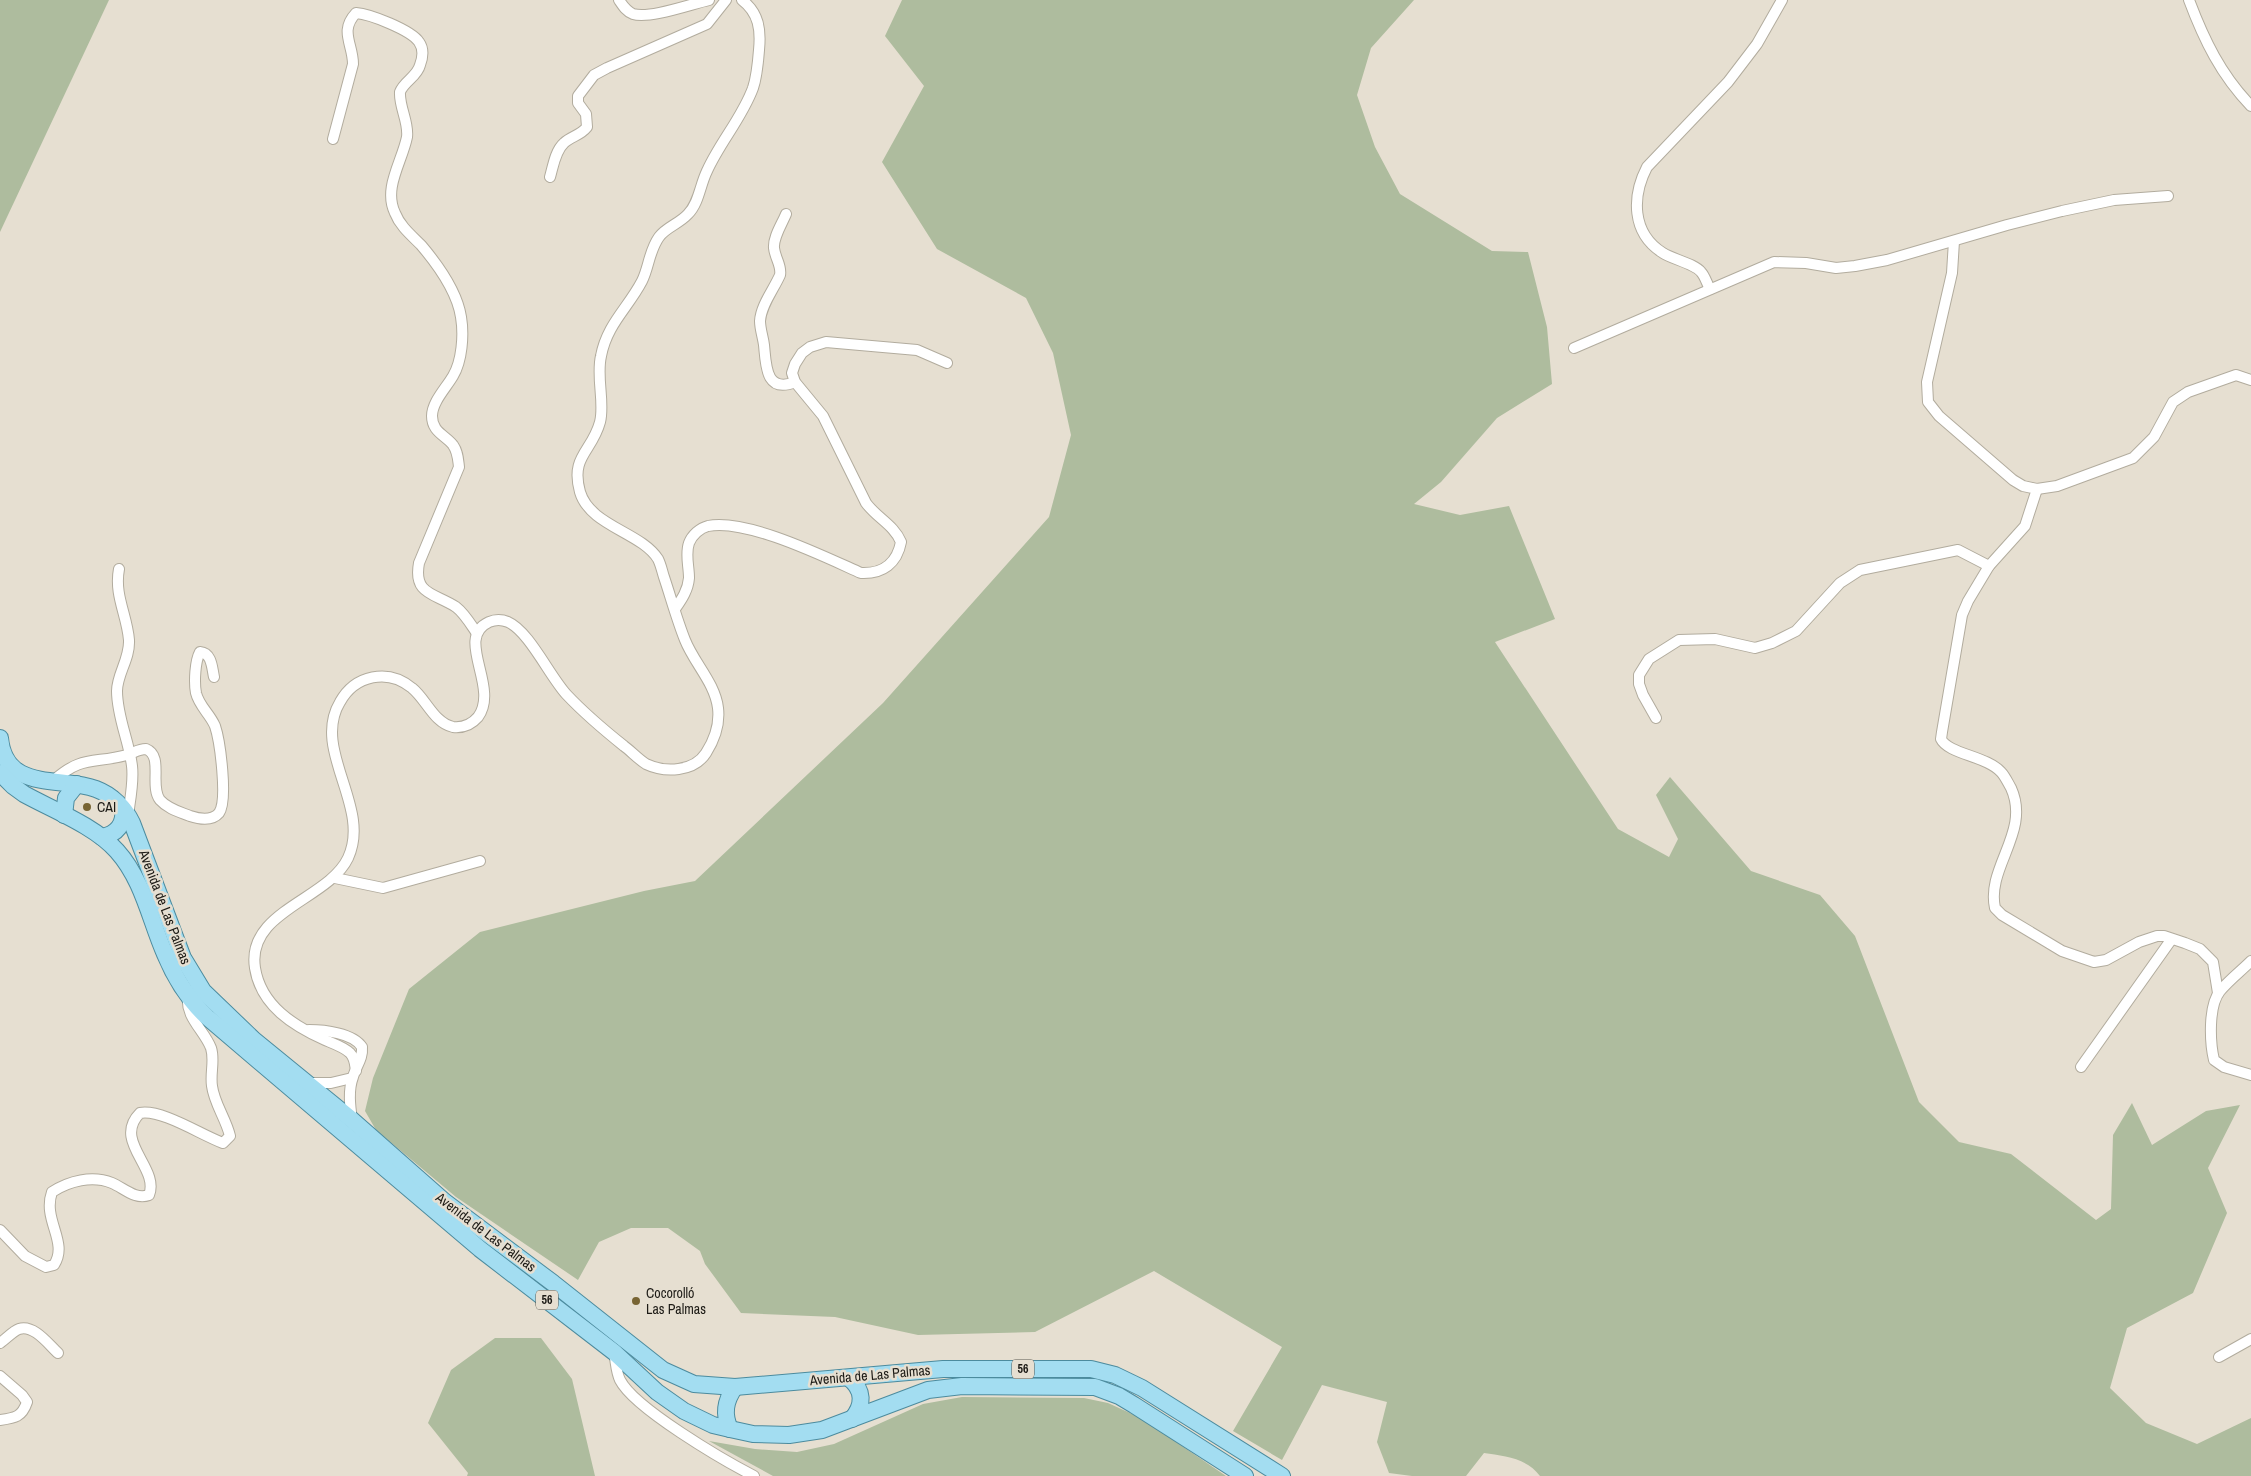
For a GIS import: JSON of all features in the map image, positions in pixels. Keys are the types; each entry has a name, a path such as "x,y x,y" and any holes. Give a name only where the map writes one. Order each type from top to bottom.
{"main road":[{"name":"Avenida de Las Palmas","path":"0,738 3,755 12,767 28,777 76,784 98,790 113,799 126,812 191,974 203,991 248,1034 352,1120 445,1202 553,1283 648,1360 685,1381 705,1386 735,1387 943,1369 1078,1368 1101,1370 1142,1388 1282,1476"},
{"name":"Avenida de Las Palmas","path":"0,772 12,786 102,837 117,851 132,873 165,954 188,996 206,1017 466,1237 614,1352 671,1404 699,1419 730,1429 753,1434 789,1435 822,1430 928,1390 962,1386 1095,1387 1119,1396 1246,1476"},
{"path":"64,816 66,798 76,784"},
{"path":"102,837 109,836 119,828 126,812"},
{"path":"849,1378 860,1390 862,1397 861,1406 852,1419"},
{"path":"730,1429 727,1422 726,1407 735,1387"}],"street":[{"path":"619,0 624,9 634,14 673,11 709,0"},
{"path":"550,177 557,153 564,143 581,134 587,127 586,114 578,103 578,96 594,75 707,24 726,0"},
{"path":"352,1120 350,1099 354,1074 362,1052 359,1044 323,1030 303,1030 289,1022 280,1014 263,989 254,964 255,952 264,932 272,922 318,888 335,878 349,856 355,828 335,754 332,726 333,716 338,704 352,686 365,679 382,675 411,687 440,720 448,726 459,728 474,722 482,710 486,696 474,642 476,632 493,620 506,621 517,628 565,693 646,763 674,770 699,762 706,753 718,727 719,713 716,697 686,642 658,559 639,543 589,509 581,495 578,461 590,445 600,420 599,360 605,339 615,319 641,284 654,243 663,231 690,212 706,172 737,120 755,83 759,27 756,15 747,2 742,0"},
{"path":"1710,289 1701,271 1662,252 1643,231 1636,215 1639,182 1647,167 1728,82 1756,44 1782,0"},
{"path":"2189,0 2216,61 2232,86 2251,106"},
{"path":"333,139 354,64 346,30 351,18 356,13 366,14 384,20 415,38 422,48 423,57 415,75 401,88 400,92 399,100 407,129 407,136 395,170 390,198 394,213 439,268 456,300 461,318 460,360 454,375 434,406 432,416 433,425 440,436 452,444 458,454 459,467 419,563 417,574 418,583 427,591 457,608 476,632"},
{"path":"1574,348 1774,262 1806,262 1836,268 1855,266 1887,260 2007,225 2114,200 2168,196"},
{"path":"786,214 774,243 774,251 781,270 780,275 760,321 765,366 768,375 780,385 785,386 795,382"},
{"path":"1954,241 1952,273 1927,382 1928,402 1939,416 2007,475 2023,486 2038,489 2057,486 2133,458 2154,437 2173,402 2188,392 2236,375 2251,380"},
{"path":"675,609 685,594 689,579 687,557 689,544 695,533 706,526 726,524 771,536 861,573 872,574 883,570 896,560 901,542 897,532 873,512 866,503 823,416 795,382 793,369 802,353 810,347 826,342 917,350 947,363"},
{"path":"2038,489 2025,526 1989,566 1962,615 1942,739 1948,747 1984,761 2000,771 2014,799 2016,822 1994,885 1993,899 1995,908 2002,915 2062,951 2094,962 2106,960 2139,942 2157,936 2164,936 2200,949 2213,962 2218,993 2210,1035 2214,1060 2224,1067 2251,1076"},
{"path":"1656,718 1643,695 1639,684 1639,676 1649,659 1679,640 1715,639 1755,648 1772,643 1796,631 1840,583 1860,570 1958,550 1989,566"},
{"path":"119,569 116,582 129,645 117,692 132,766 126,812"},
{"path":"53,782 68,768 81,762 129,755 142,748 154,754 155,784 159,798 167,806 196,818 209,818 218,813 222,806 220,756 214,725 199,702 196,693 200,652 206,653 209,656 214,677"},
{"path":"335,878 383,888 480,861"},
{"path":"2080,1067 2171,940"},
{"path":"2218,993 2251,961"},
{"path":"0,1230 33,1262 46,1267 54,1265 60,1257 59,1245 50,1220 48,1202 52,1192 72,1181 96,1180 111,1182 137,1196 149,1195 151,1182 136,1151 131,1129 133,1120 140,1113 149,1113 168,1118 223,1143 230,1136 227,1123 212,1088 213,1060 211,1048 190,1014 187,1002 188,996"},
{"path":"308,1083 330,1083 354,1074"},
{"path":"0,1343 19,1329 25,1328 35,1332 58,1354"},
{"path":"2219,1357 2251,1339"},
{"path":"614,1352 619,1379 641,1404 714,1453 754,1476"},
{"path":"0,1376 22,1395 27,1402 24,1411 16,1418 0,1420"}],"green space":[{"path":"0,0 109,0 0,232"},
{"path":"902,0 1414,0 1371,48 1357,95 1375,147 1400,194 1492,251 1528,252 1547,327 1552,384 1497,418 1441,482 1414,504 1460,515 1509,506 1555,619 1495,642 1618,829 1669,857 1678,839 1656,795 1670,777 1751,871 1820,895 1855,936 1919,1102 1959,1142 2011,1154 2096,1220 2111,1209 2113,1135 2132,1103 2152,1145 2206,1111 2240,1105 2208,1168 2227,1213 2193,1293 2127,1328 2110,1388 2146,1423 2197,1444 2251,1418 2251,1476 1540,1476 1529,1465 1515,1459 1484,1453 1466,1476 1412,1476 1389,1473 1377,1442 1387,1402 1322,1385 1282,1460 1233,1431 1282,1347 1154,1271 1035,1332 918,1335 835,1317 741,1313 705,1264 700,1251 668,1228 631,1228 599,1242 578,1280 456,1197 376,1130 365,1111 373,1078 409,989 480,932 644,891 695,881 883,703 1049,517 1071,435 1053,353 1026,298 937,249 882,162 924,86 885,36"},
{"path":"495,1338 541,1338 572,1379 595,1476 467,1476 468,1473 428,1423 451,1370"},
{"path":"962,1397 1084,1398 1108,1403 1141,1418 1226,1476 773,1476 709,1441 755,1449 797,1452 834,1444 923,1404"}],"place":[{"name":"CAI","path":"87,807"},
{"name":"Cocorolló Las Palmas","path":"636,1301"}]}
